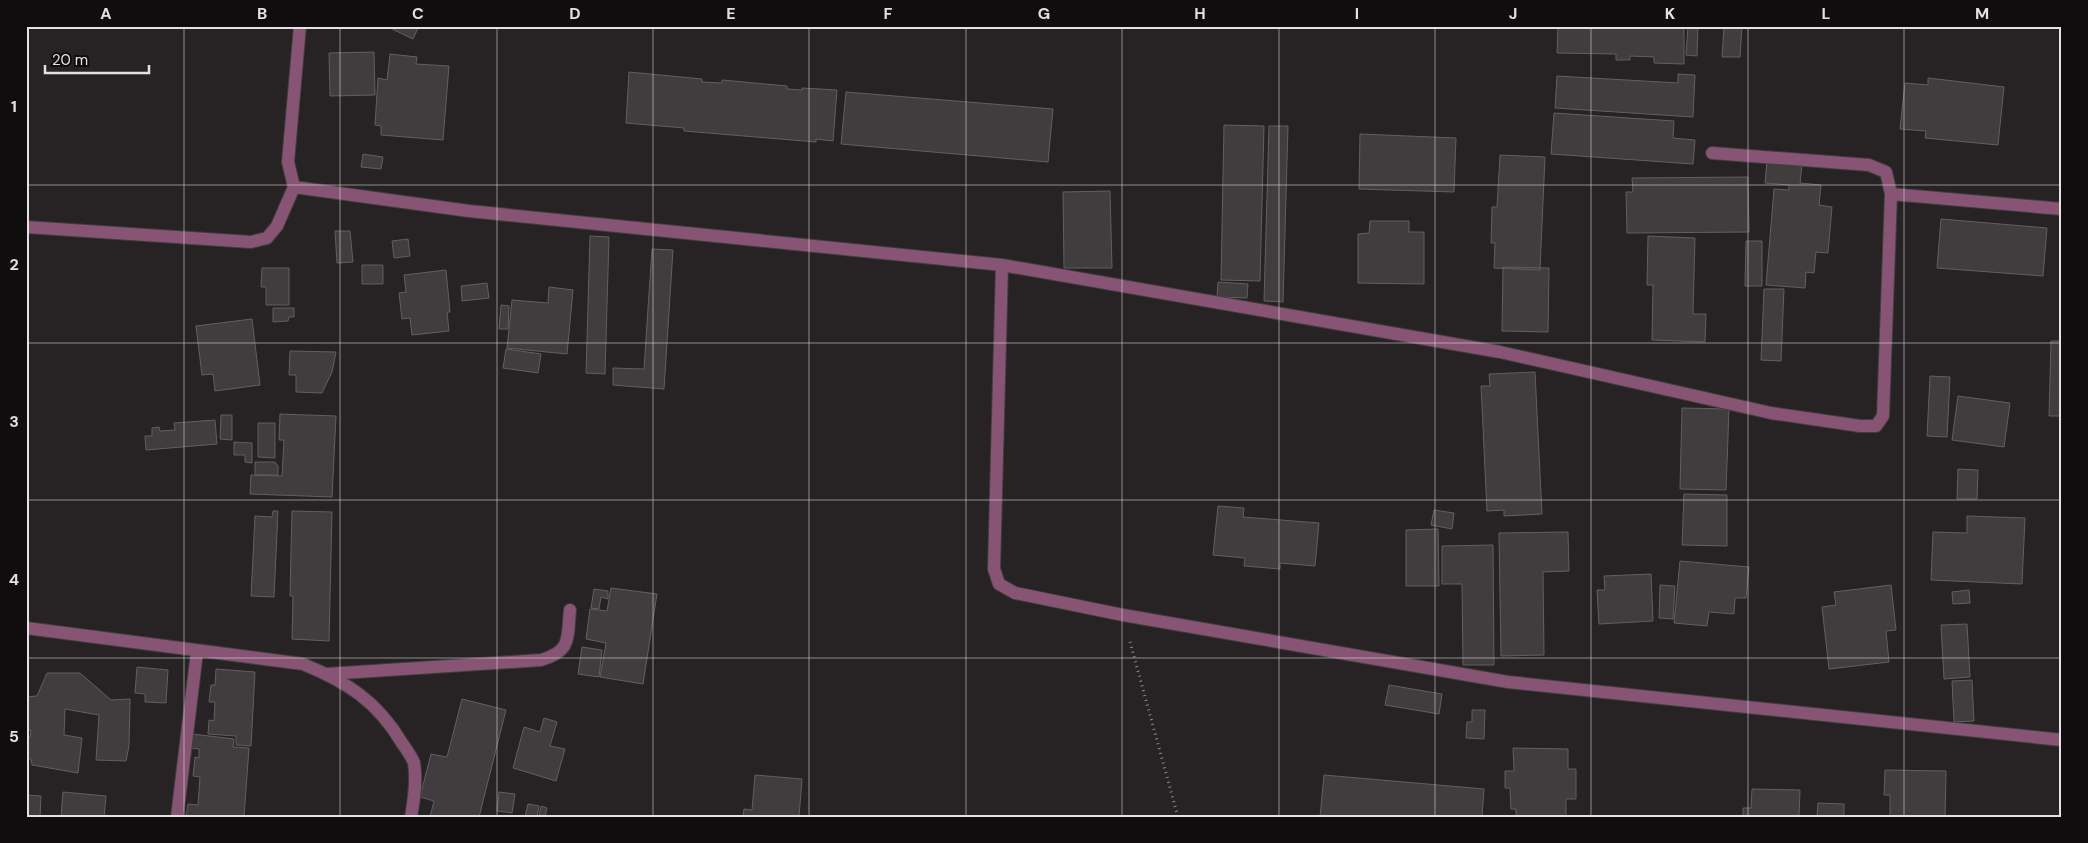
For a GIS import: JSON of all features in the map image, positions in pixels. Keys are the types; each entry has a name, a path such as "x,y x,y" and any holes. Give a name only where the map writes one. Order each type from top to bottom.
{"street":[{"path":"26,227 251,242 267,238 278,226 294,187 288,162 300,26"},
{"path":"294,187 469,211 1002,264 1500,352 1771,413 1860,426 1876,426 1883,416 1891,194 1886,172 1869,164 1712,153"},
{"path":"1891,194 2062,209"},
{"path":"1002,264 994,569 998,584 1015,593 1123,615 1508,682 2062,740"},
{"path":"327,674 541,660 556,656 567,644 570,610"},
{"path":"26,628 196,652 303,664 327,674 356,690 391,724 414,762 415,793 410,817"},
{"path":"177,817 196,652"}],"path":[{"path":"1123,615 1178,817"}],"building":[{"path":"386,26 419,26 413,39"},
{"path":"1558,26 1684,26 1684,64 1654,63 1654,57 1630,56 1630,60 1616,60 1616,54 1557,53"},
{"path":"1688,26 1698,26 1697,56 1686,55"},
{"path":"1724,26 1742,26 1740,57 1722,57"},
{"path":"374,52 375,95 330,96 329,53"},
{"path":"390,54 417,57 416,64 449,66 443,140 381,135 381,126 375,125 378,78 387,80"},
{"path":"629,72 702,79 702,82 722,83 722,80 787,86 787,89 837,90 833,141 816,139 816,142 684,131 684,128 626,123"},
{"path":"1678,74 1695,75 1693,117 1555,108 1557,76 1678,83"},
{"path":"1928,78 2004,87 1998,145 1925,138 1926,131 1900,129 1905,83 1928,85"},
{"path":"846,92 1053,109 1048,162 841,144"},
{"path":"1554,113 1674,121 1673,138 1695,140 1693,164 1551,154"},
{"path":"1224,125 1264,126 1260,281 1221,280"},
{"path":"1269,126 1288,126 1283,302 1264,301"},
{"path":"1360,134 1456,138 1454,192 1359,189"},
{"path":"363,154 383,157 381,169 361,167"},
{"path":"1500,155 1545,157 1540,270 1494,268 1495,243 1491,243 1492,207 1497,207"},
{"path":"1767,162 1802,165 1800,183 1821,185 1819,205 1832,207 1828,253 1816,252 1814,273 1806,272 1805,288 1766,285 1774,189 1789,190 1789,185 1765,183"},
{"path":"1748,177 1749,232 1627,233 1626,192 1633,192 1632,178"},
{"path":"1110,191 1112,268 1064,268 1063,192"},
{"path":"1941,219 2047,228 2043,276 1937,268"},
{"path":"1370,221 1409,221 1409,232 1424,232 1424,284 1358,283 1358,234 1369,233"},
{"path":"335,231 350,231 353,262 337,263"},
{"path":"590,236 609,237 605,374 586,373"},
{"path":"1648,236 1695,238 1693,314 1706,314 1705,342 1652,340 1653,285 1647,285"},
{"path":"408,239 410,256 394,258 392,241"},
{"path":"1746,241 1762,241 1762,286 1745,286"},
{"path":"652,249 673,250 664,389 613,385 613,368 644,369"},
{"path":"362,265 383,265 383,284 362,284"},
{"path":"1503,267 1549,268 1548,332 1502,331"},
{"path":"262,268 289,268 289,305 266,305 266,287 261,287"},
{"path":"446,270 450,312 447,312 449,331 412,335 410,318 402,319 399,293 406,292 404,275"},
{"path":"1218,282 1248,284 1247,298 1217,297"},
{"path":"487,283 489,298 462,301 461,286"},
{"path":"549,287 573,290 567,354 507,348 512,300 548,303"},
{"path":"1764,289 1784,289 1781,361 1761,360"},
{"path":"2061,292 2062,322 2060,322"},
{"path":"501,305 509,306 508,329 499,329"},
{"path":"273,308 294,308 294,317 289,317 288,321 273,322"},
{"path":"252,319 260,385 215,391 213,374 202,375 196,326"},
{"path":"2051,341 2062,341 2062,416 2049,416"},
{"path":"506,349 541,354 538,373 503,368"},
{"path":"290,351 336,352 332,372 322,393 296,392 296,375 289,375"},
{"path":"1535,372 1542,514 1504,516 1504,510 1487,511 1481,386 1490,386 1489,374"},
{"path":"1930,376 1950,377 1947,437 1927,436"},
{"path":"1958,396 2010,403 2004,447 1952,440"},
{"path":"1682,408 1729,409 1726,490 1680,489"},
{"path":"280,414 336,416 332,497 250,494 251,475 282,476 284,440 279,440"},
{"path":"221,415 232,415 232,440 220,439"},
{"path":"215,420 217,444 146,450 145,436 152,436 152,428 159,427 160,431 175,430 174,423"},
{"path":"258,423 275,423 275,458 258,457"},
{"path":"234,442 252,443 252,463 245,462 245,455 234,455"},
{"path":"255,462 275,462 278,466 278,475 255,475"},
{"path":"1958,469 1978,470 1977,499 1957,499"},
{"path":"1684,494 1727,495 1727,546 1682,545"},
{"path":"1218,506 1244,508 1243,517 1319,523 1315,566 1280,563 1280,569 1244,566 1245,558 1213,555"},
{"path":"1434,510 1454,513 1452,529 1431,525"},
{"path":"273,511 278,511 274,597 251,596 255,516 272,517"},
{"path":"292,511 332,512 329,641 292,639 293,596 290,596"},
{"path":"1967,516 2025,518 2022,584 1931,580 1933,532 1967,533"},
{"path":"1438,529 1439,586 1406,586 1406,530"},
{"path":"1568,532 1569,571 1543,572 1544,655 1501,656 1499,533"},
{"path":"1493,545 1494,665 1463,665 1462,584 1442,584 1442,546"},
{"path":"1680,561 1749,567 1746,598 1735,598 1734,614 1709,612 1707,626 1674,623"},
{"path":"1651,574 1653,621 1599,624 1597,590 1605,590 1604,576"},
{"path":"1660,585 1675,586 1673,619 1659,618"},
{"path":"1891,585 1896,630 1886,631 1889,662 1829,669 1822,607 1836,605 1834,592"},
{"path":"611,588 657,594 643,684 600,677 606,643 586,639 590,609 607,611"},
{"path":"594,589 608,591 608,599 601,597 599,609 591,608"},
{"path":"1969,590 1970,603 1953,604 1952,592"},
{"path":"1967,624 1970,677 1944,679 1941,625"},
{"path":"582,647 602,650 599,677 578,674"},
{"path":"137,667 168,670 166,703 145,702 145,694 135,693"},
{"path":"216,669 255,672 251,746 236,745 236,736 208,734 209,720 214,721 215,702 209,702 211,685 215,685"},
{"path":"47,673 80,673 111,700 130,699 129,746 126,761 96,760 99,715 65,709 64,735 82,738 78,773 32,765 31,759 26,759 26,737 30,737 31,730 26,730 26,697 37,696"},
{"path":"1972,680 1974,721 1954,722 1952,681"},
{"path":"1389,685 1442,694 1439,714 1385,705"},
{"path":"462,699 506,710 479,817 430,817 434,801 420,797 431,754 447,757"},
{"path":"1472,710 1485,710 1484,739 1466,738 1467,722 1472,722"},
{"path":"544,718 557,722 550,746 565,749 556,781 513,768 524,727 540,732"},
{"path":"192,734 234,739 233,747 249,748 244,817 186,817 188,804 198,805 200,777 193,776 195,757 199,758 199,749 191,748"},
{"path":"1513,748 1568,749 1568,769 1576,769 1576,799 1566,799 1566,817 1516,817 1516,809 1511,809 1510,788 1505,788 1505,771 1514,771"},
{"path":"1885,770 1946,771 1945,817 1890,817 1890,795 1884,795"},
{"path":"755,775 802,779 799,817 743,817 744,809 752,810"},
{"path":"1324,775 1484,789 1482,817 1320,817"},
{"path":"1752,789 1800,790 1799,817 1743,817 1743,808 1751,808"},
{"path":"63,792 106,796 104,817 61,817"},
{"path":"499,792 515,794 512,813 497,811"},
{"path":"26,795 41,796 40,817 26,817"},
{"path":"1818,803 1844,804 1844,817 1817,817"},
{"path":"528,804 539,806 537,817 525,817"},
{"path":"541,806 547,808 545,817 539,817"}]}
